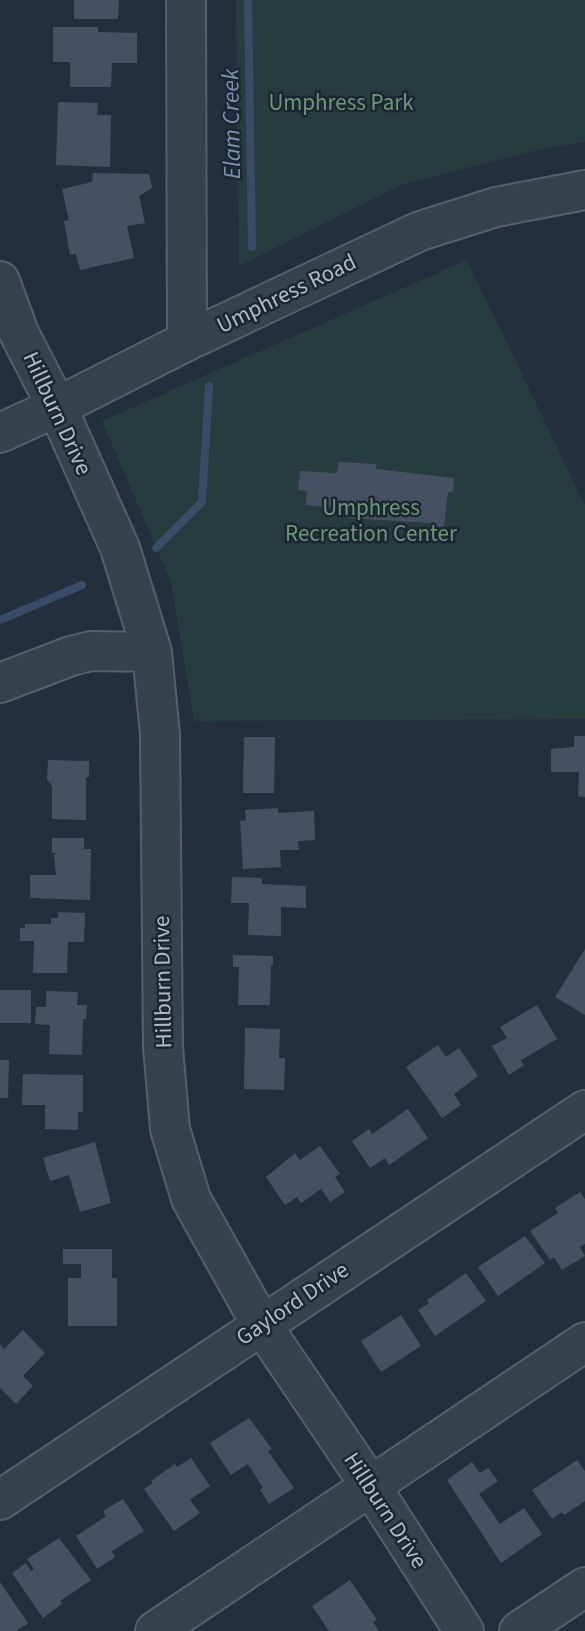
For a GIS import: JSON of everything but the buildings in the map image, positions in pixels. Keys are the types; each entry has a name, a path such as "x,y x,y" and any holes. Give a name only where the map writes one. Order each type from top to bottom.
{"street":[{"path":"186,0 187,341"},
{"name":"Umphress Road","path":"0,433 420,231 496,206 585,190"},
{"name":"Hillburn Drive","path":"0,281 19,333 57,407 120,548 152,652 160,735 163,1047 170,1129 191,1199 261,1324 370,1485 464,1631"},
{"path":"0,683 91,651 152,652"},
{"name":"Gaylord Drive","path":"0,1500 585,1110"},
{"path":"155,1631 585,1342"},
{"path":"519,1631 585,1587"}],"green space":[{"name":"Umphress Park","path":"236,0 585,0 585,142 545,148 403,184 239,266"},
{"name":"Umphress Recreation Center","path":"467,260 585,505 585,719 194,721 171,582 102,421"}],"waterway":[{"name":"Elam Creek","path":"248,0 252,247"},
{"name":"Elam Creek","path":"156,548 202,502 209,386"},
{"name":"Elam Creek","path":"0,620 82,585"}]}
